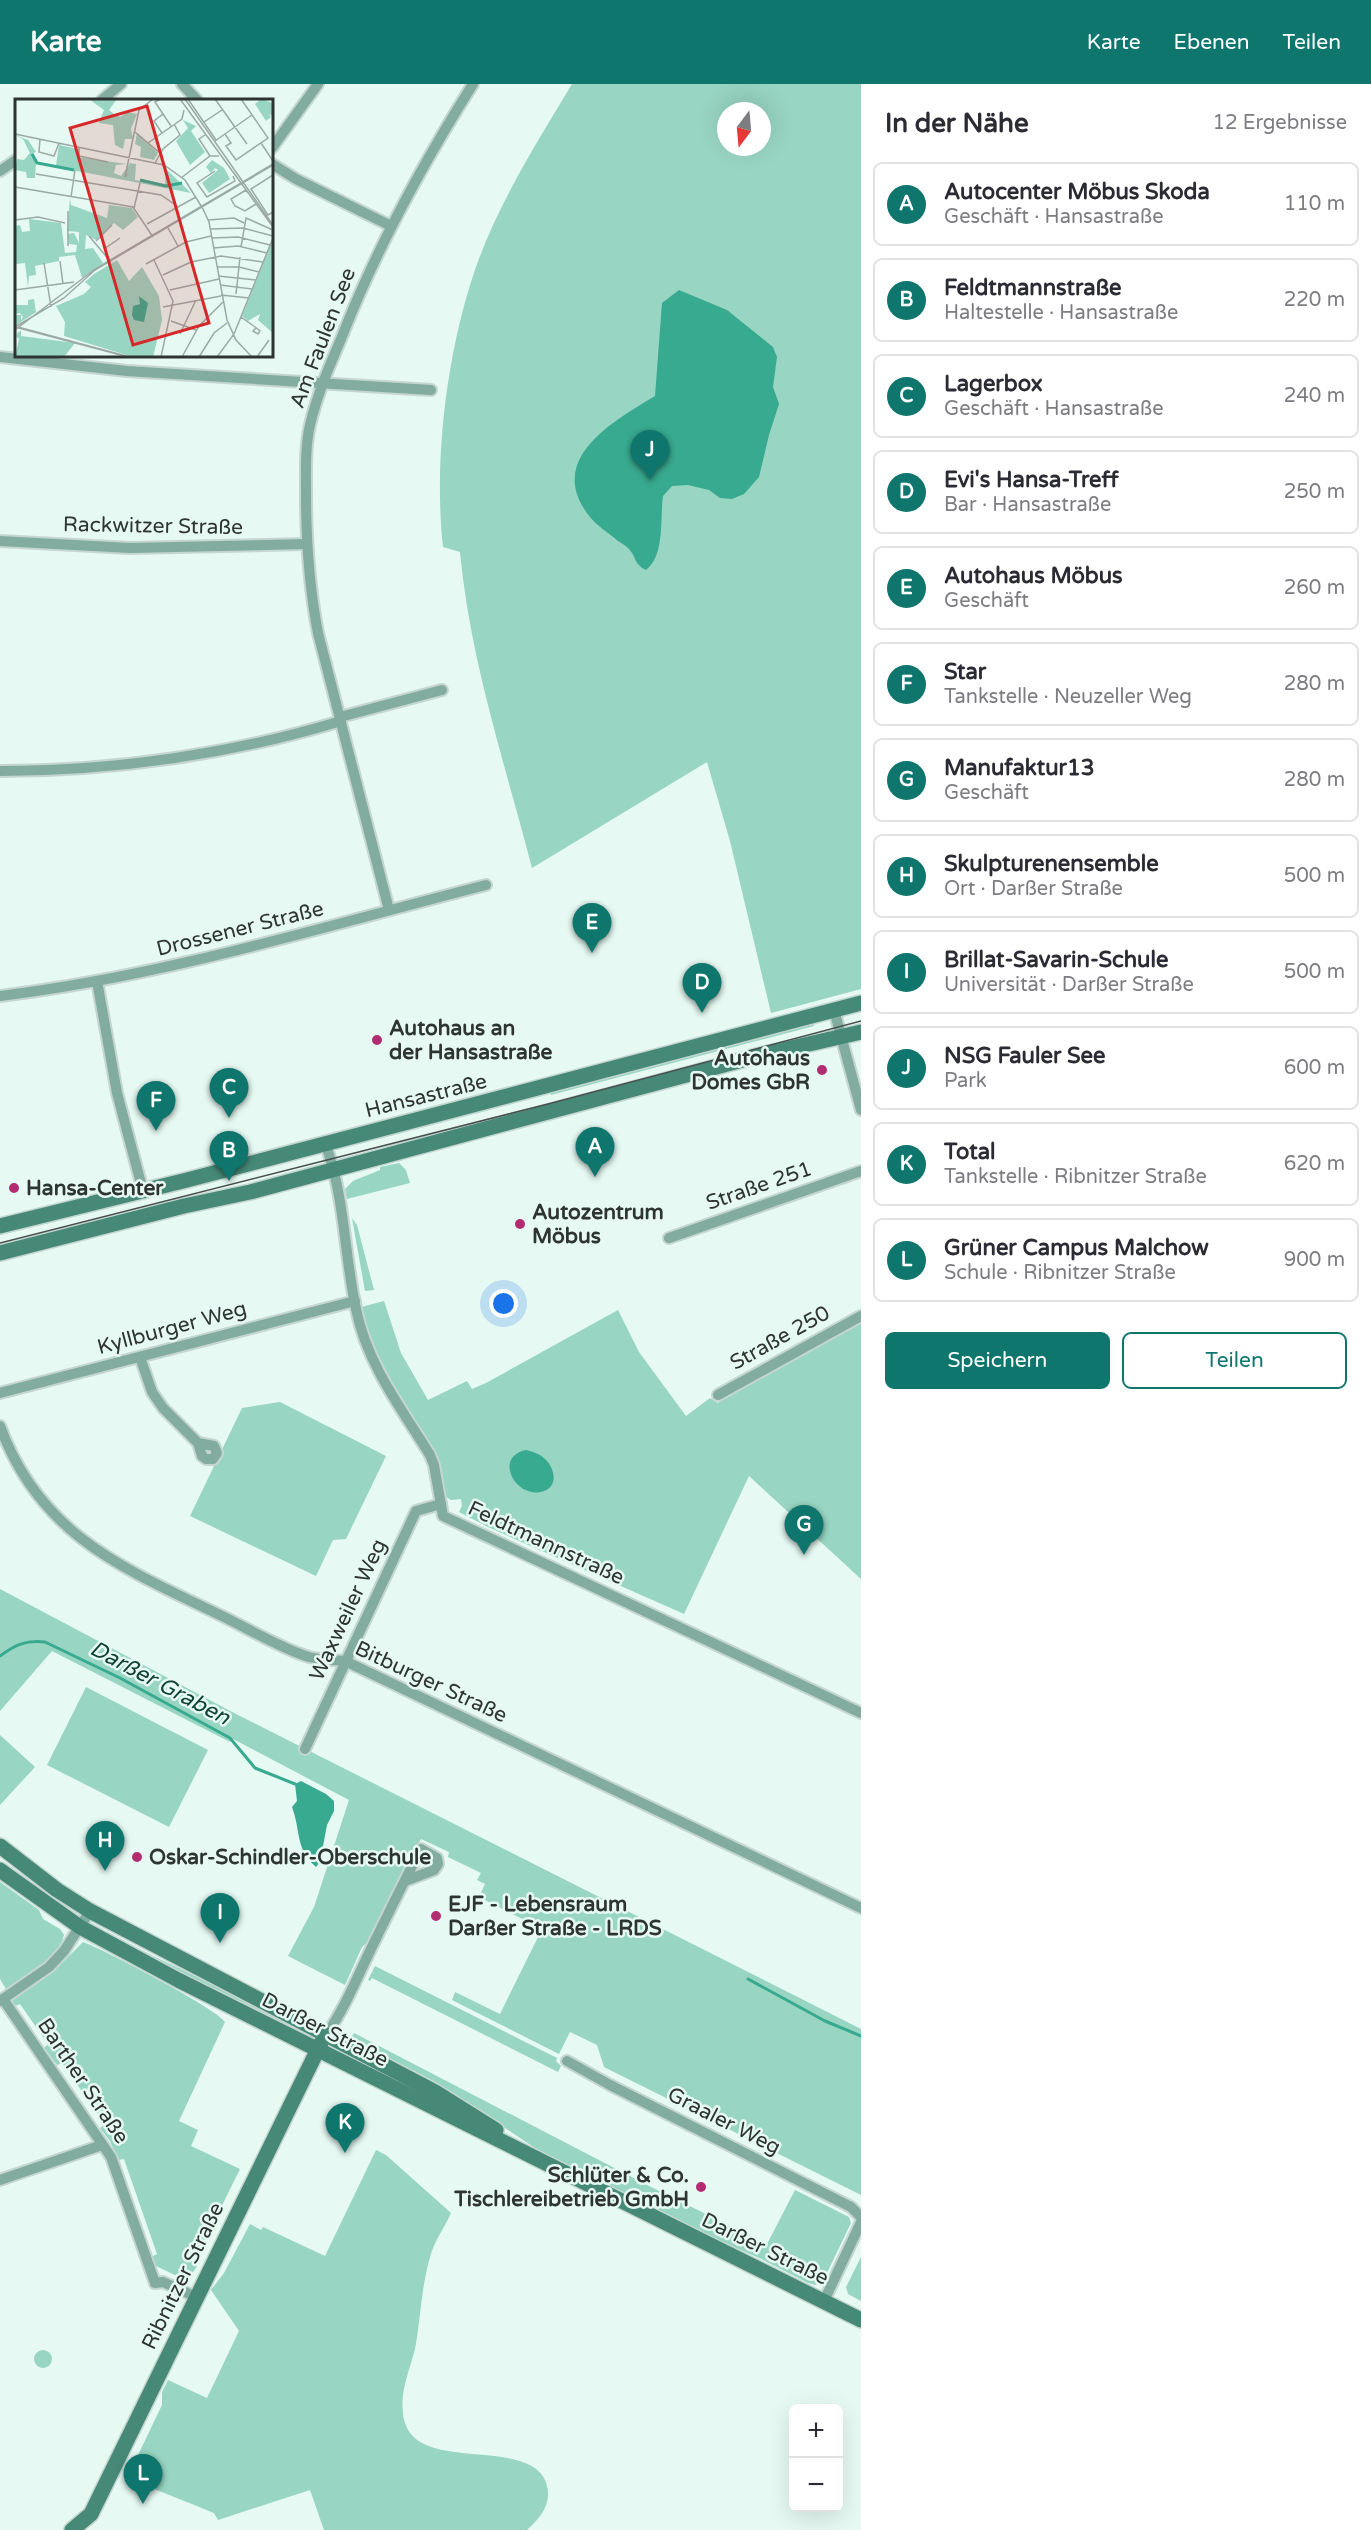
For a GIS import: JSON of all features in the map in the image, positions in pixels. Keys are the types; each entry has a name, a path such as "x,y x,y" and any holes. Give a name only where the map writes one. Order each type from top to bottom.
{"main road":[{"name":"Hansastraße","path":"0,1226 861,1003"},
{"path":"0,1253 335,1169 761,1055 861,1032"},
{"name":"Darßer Straße","path":"0,1846 42,1880 90,1911 437,2093 553,2168"},
{"name":"Darßer Straße","path":"0,1870 80,1927 178,1980 861,2320"},
{"name":"Ribnitzer Straße","path":"72,2530 91,2514 326,2035"}],"street":[{"path":"103,99 121,84"},
{"path":"182,84 196,99"},
{"path":"273,147 318,84"},
{"name":"Am Faulen See","path":"389,910 318,633 311,595 306,544 307,444 310,425 324,382 352,309 391,226 432,150 473,84"},
{"path":"0,171 15,161"},
{"path":"273,165 296,179 391,226"},
{"path":"0,357 68,360 127,371 431,390"},
{"name":"Rackwitzer Straße","path":"0,541 130,548 306,544"},
{"path":"0,771 71,768 178,758 288,736 442,690"},
{"name":"Drossener Straße","path":"0,996 168,967 486,885"},
{"path":"97,981 117,1093 142,1191"},
{"path":"834,1010 861,1110"},
{"name":"Feldtmannstraße","path":"325,1143 335,1169 355,1301 365,1341 385,1383 434,1465 443,1516 861,1713"},
{"name":"Straße 251","path":"669,1238 861,1171"},
{"name":"Kyllburger Weg","path":"0,1393 355,1301"},
{"name":"Straße 250","path":"718,1395 861,1316"},
{"path":"140,1357 145,1374 163,1408 198,1443"},
{"name":"Bitburger Straße","path":"0,1426 12,1455 34,1492 72,1532 95,1551 151,1582 306,1656 345,1661 861,1908"},
{"name":"Waxweiler Weg","path":"304,1749 416,1511 441,1504"},
{"name":"Darßer Straße","path":"326,2035 339,2015 405,1881"},
{"path":"2,2000 49,1967 64,1951 90,1911"},
{"name":"Barther Straße","path":"2,2000 96,2132 115,2166 155,2283 163,2282 196,2297"},
{"name":"Graaler Weg","path":"567,2061 851,2207 861,2217"},
{"path":"0,2180 102,2145"},
{"path":"824,2301 861,2223"}],"shaded area":[{"path":"572,84 861,84 861,989 771,1013 730,841 707,762 532,868 480,672 460,552 443,547 440,512 442,438 459,325 480,256 499,212 522,168"},
{"path":"679,290 727,310 773,347 777,357 773,387 779,404 759,477 744,494 732,499 720,498 709,490 688,485 672,486 663,496 659,546 652,564 646,570 637,563 628,548 590,517 578,497 575,478 579,461 589,445 620,418 655,396 662,303"},
{"path":"812,1022 814,1026 551,1095 550,1091"},
{"path":"541,1094 542,1096 359,1144 359,1142"},
{"path":"399,1163 406,1170 410,1183 347,1199 345,1189 353,1181 380,1170 380,1167"},
{"path":"217,1177 218,1181 0,1235 0,1231"},
{"path":"352,1218 357,1225 374,1290 365,1291"},
{"path":"384,1301 401,1353 428,1400 467,1381 472,1389 486,1383 618,1310 639,1352 686,1416 710,1398 718,1403 733,1392 861,1322 861,1579 749,1476 684,1614 459,1512 462,1506 461,1499 451,1500 446,1497 438,1463 380,1364 358,1308"},
{"path":"280,1402 386,1456 346,1539 333,1540 316,1576 190,1516 242,1408"},
{"path":"526,1450 542,1456 553,1472 553,1481 544,1491 525,1490 512,1477 511,1461 516,1454"},
{"path":"0,1589 236,1714 861,2029 861,2195 604,2067 597,2045 570,2032 559,2054 452,2000 455,1992 500,2014 542,1929 479,1897 485,1884 477,1880 481,1873 448,1857 449,1852 421,1839 370,1940 362,1947 345,1985 288,1956 314,1907 349,1800 233,1739 230,1742 52,1651 0,1711"},
{"path":"86,1687 208,1750 169,1827 47,1765"},
{"path":"0,1735 35,1767 0,1805"},
{"path":"301,1781 326,1794 334,1801 334,1811 327,1825 320,1862 316,1867 309,1860 302,1846 292,1807 297,1801 295,1784"},
{"path":"0,1882 39,1910 43,1919 60,1929 64,1935 61,1944 49,1960 6,1989 0,1979"},
{"path":"99,1928 302,2026 300,2031 221,1992 184,1978 97,1931"},
{"path":"83,1942 182,1993 225,2022 179,2121 198,2130 191,2146 240,2169 204,2242 196,2268 188,2279 154,2265 151,2257 157,2254 124,2159 118,2160 110,2141 100,2128 105,2124 62,2063 57,2065 44,2048 48,2044 20,2004 15,2006 12,2000 63,1962"},
{"path":"375,1966 557,2058 556,2061 561,2066 558,2072 372,1978 368,1980"},
{"path":"354,2033 649,2186 767,2244 795,2190 849,2217 851,2223 823,2281 815,2285 808,2283 759,2258 692,2229 547,2156 439,2084 351,2038"},
{"path":"376,2150 386,2155 451,2213 433,2249 425,2278 415,2349 403,2396 403,2415 406,2426 410,2433 424,2444 442,2450 510,2458 529,2464 542,2475 548,2492 547,2503 539,2518 527,2530 324,2530 310,2490 218,2520 214,2513 127,2478 162,2405 162,2392 168,2380 207,2398 239,2331 211,2290 224,2273 250,2224 261,2230 263,2227 325,2256"},
{"path":"861,2257 861,2301 848,2294 846,2287"},
{"path":"43,2350 49,2353 52,2359 49,2365 43,2368 37,2365 34,2359 37,2353"}],"waterway":[{"name":"Darßer Graben","path":"0,1656 21,1644 45,1642 120,1678 230,1738 255,1768 295,1784"},
{"path":"748,1979 825,2021 861,2036"}],"tram line":[{"path":"0,1243 548,1104 861,1021"}],"place":[{"name":"NSG Fauler See","path":"650,480"},
{"name":"Autohaus Möbus","path":"592,953"},
{"name":"Evi's Hansa-Treff","path":"702,1013"},
{"name":"Autohaus an der Hansastraße","path":"377,1040"},
{"name":"Autohaus Domes GbR","path":"822,1070"},
{"name":"Lagerbox","path":"229,1118"},
{"name":"Star","path":"156,1131"},
{"name":"Autocenter Möbus Skoda","path":"595,1177"},
{"name":"Feldtmannstraße","path":"229,1181"},
{"name":"Hansa-Center","path":"14,1188"},
{"name":"Autozentrum Möbus","path":"520,1224"},
{"name":"Manufaktur13","path":"804,1555"},
{"name":"Oskar-Schindler-Oberschule","path":"137,1857"},
{"name":"Skulpturenensemble","path":"105,1871"},
{"name":"EJF - Lebensraum Darßer Straße - LRDS","path":"436,1916"},
{"name":"Brillat-Savarin-Schule","path":"220,1943"},
{"name":"Total","path":"345,2153"},
{"name":"Schlüter & Co. Tischlereibetrieb GmbH","path":"701,2187"},
{"name":"Grüner Campus Malchow","path":"143,2504"}]}
